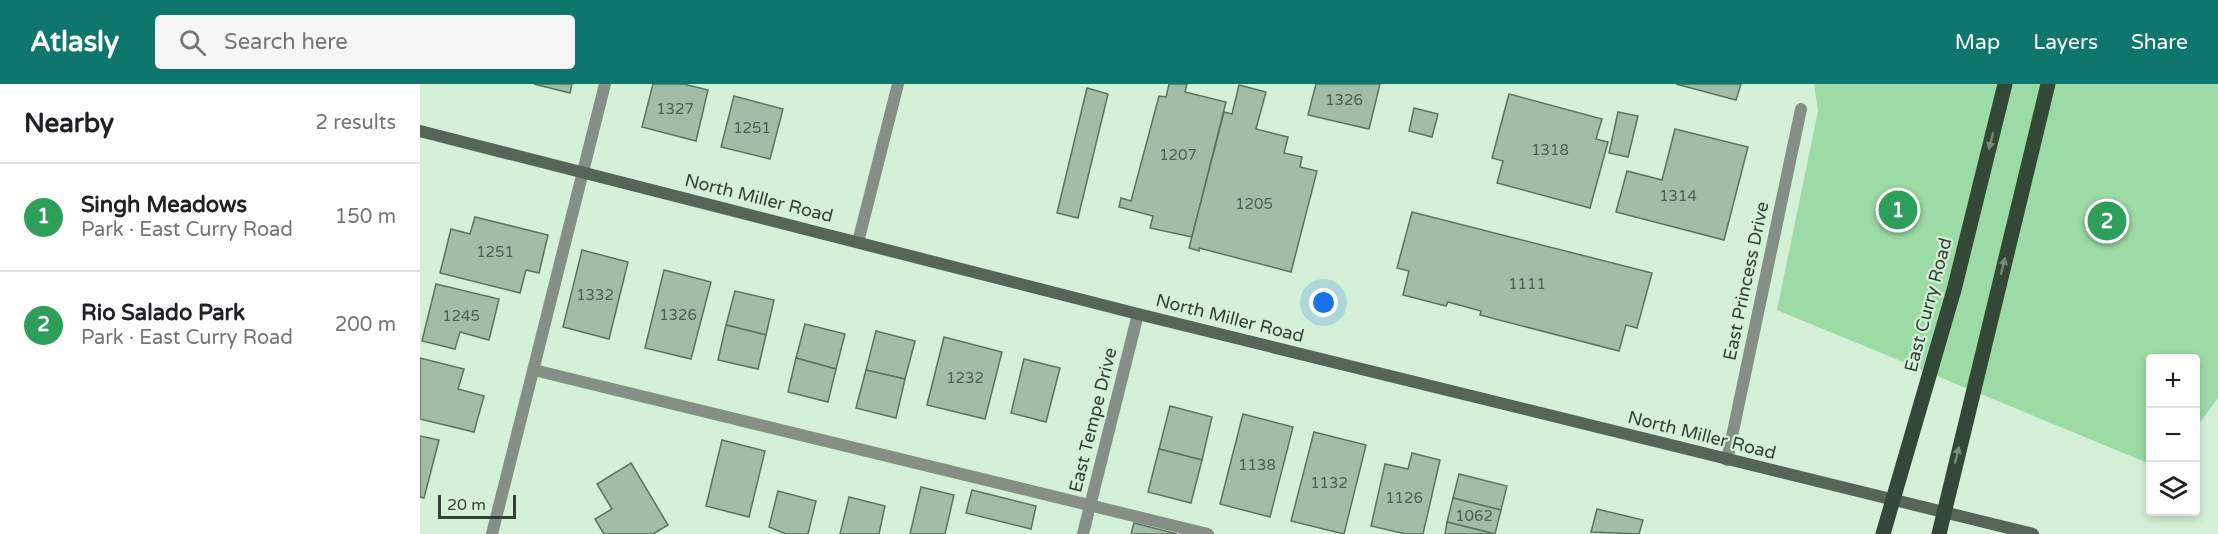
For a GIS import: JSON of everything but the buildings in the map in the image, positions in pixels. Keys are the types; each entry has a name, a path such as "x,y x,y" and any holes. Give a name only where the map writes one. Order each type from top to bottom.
{"main road":[{"name":"East Curry Road","path":"1883,534 1954,290 2005,84"},
{"path":"1939,534 2048,84"}],"street":[{"path":"492,534 605,84"},
{"path":"858,242 898,84"},
{"name":"East Princess Drive","path":"1726,460 1801,110"},
{"name":"North Miller Road","path":"420,131 1138,314 2033,534"},
{"name":"East Tempe Drive","path":"1083,534 1138,314"},
{"path":"534,370 1208,534"}],"green space":[{"path":"1814,84 2218,84 2218,398 2200,423 2200,354 2146,354 2146,462 1777,310 1818,111"}],"place":[{"name":"Singh Meadows","path":"1898,210"},
{"name":"Rio Salado Park","path":"2107,221"}]}
